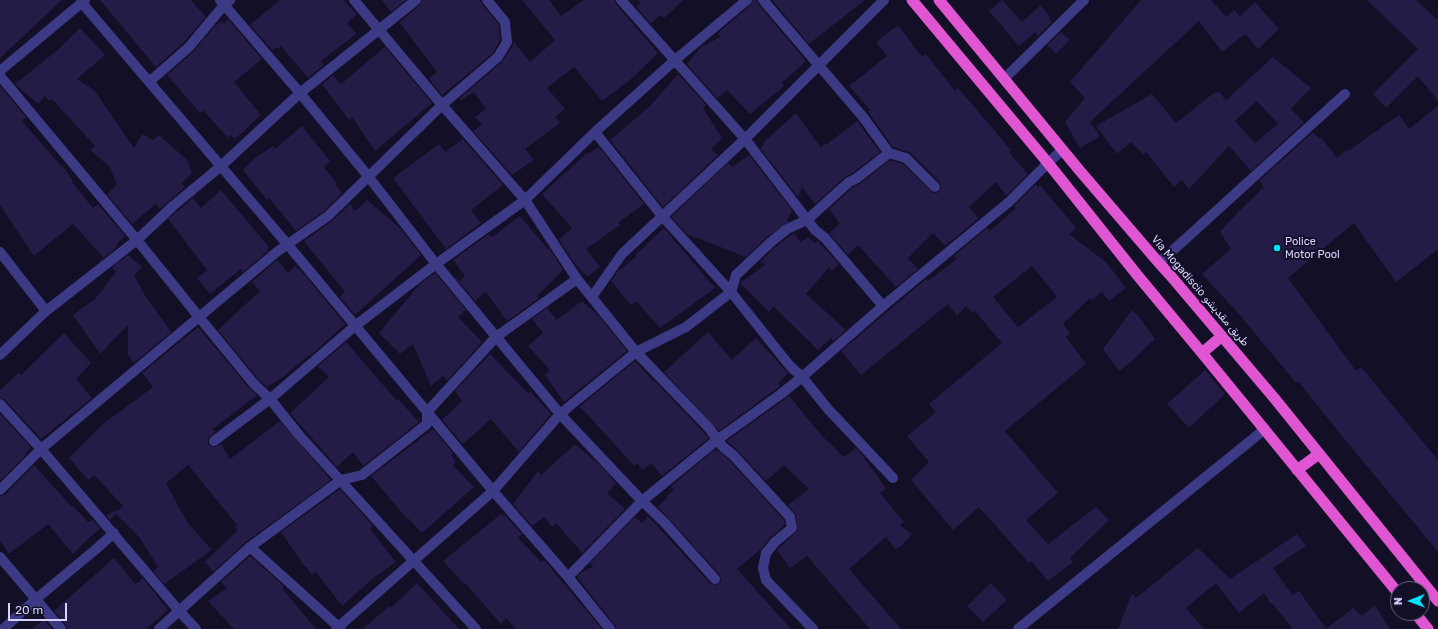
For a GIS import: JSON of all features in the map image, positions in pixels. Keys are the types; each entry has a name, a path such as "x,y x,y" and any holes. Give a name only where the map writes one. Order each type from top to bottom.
{"highway":[{"path":"912,0 1048,163 1138,276 1390,583"},
{"name":"Via Mogadiscio طريق مقديشو","path":"939,0 1062,150 1222,336 1438,601"},
{"path":"1202,353 1222,336"},
{"path":"1297,470 1319,454"},
{"path":"1422,621 1428,629"}],"street":[{"path":"354,0 442,105 525,200 577,279 636,352 709,428 716,440 733,455 790,517 792,528 775,542 766,553 762,568 766,580 813,629"},
{"path":"0,355 46,311 138,240 173,206 221,166 300,93 416,0"},
{"path":"0,490 41,449 278,251 328,216 442,105 498,57 507,42 505,22 487,0"},
{"path":"621,0 745,139 815,230 825,238 883,306"},
{"path":"214,441 270,399 355,326 436,264 525,200 595,132 675,60 747,0"},
{"path":"763,0 863,117 889,153 906,158 935,187"},
{"path":"592,297 622,254 745,139 884,0"},
{"path":"1004,79 1084,0"},
{"path":"0,71 83,1 149,82 568,577 610,629"},
{"path":"149,82 189,46 225,2 368,176 436,264 560,414 642,501 664,522 715,579"},
{"path":"0,76 138,240 254,384 270,399 299,435 341,480 381,527 476,629"},
{"path":"1159,264 1345,94"},
{"path":"595,132 662,216 731,292 790,366 802,377 828,409 893,478"},
{"path":"568,577 642,501 716,440 781,394 802,377 883,306 1010,201 1062,150"},
{"path":"250,547 338,628 494,491 560,414 636,352 686,327 731,292 736,276 771,242 787,229 807,220 848,182 857,178 889,153"},
{"path":"0,252 46,311"},
{"path":"159,629 180,612 250,547 341,480 362,475 427,424 427,412 496,337 577,279"},
{"path":"0,404 41,449 196,629"},
{"path":"1018,629 1265,429"},
{"path":"3,629 114,533"},
{"path":"0,557 61,629"}],"building":[{"path":"0,0 62,0 0,58"},
{"path":"100,0 191,0 206,17 184,42 156,67"},
{"path":"280,0 343,0 357,14 347,23 356,34 321,61 324,65 308,78 281,46 278,49 277,47 272,50 250,25"},
{"path":"382,0 406,0 391,12"},
{"path":"422,0 480,0 499,25 500,40 493,53 442,95 429,79 437,72 399,22 420,5"},
{"path":"522,0 549,0 561,16 584,0 615,0 616,4 658,53 630,80 602,101 574,67 547,88 565,109 555,117 560,123 525,149 534,160 512,175 473,131 482,125 475,117 486,109 474,92 461,100 460,98 502,62 513,45 513,41 530,62 555,40"},
{"path":"637,0 683,0 664,18 660,15 651,24 636,7 641,3"},
{"path":"753,0 757,0 758,4 806,61 782,83 784,86 750,114 727,90 717,98 687,64 701,47 720,37 718,33 751,5"},
{"path":"772,0 865,0 809,44"},
{"path":"1002,0 1022,22 1041,5 1051,18 1049,19 1052,22 1038,36 1035,32 1019,46 989,11"},
{"path":"1141,0 1211,0 1226,17 1234,10 1240,16 1255,2 1279,29 1258,49 1245,34 1222,52 1199,21 1090,122 1100,136 1080,148 1065,122 1085,98 1070,82"},
{"path":"1367,0 1416,0 1438,20 1438,101 1418,76 1386,108 1373,94 1418,49"},
{"path":"228,19 262,59 234,82 261,115 235,139 230,135 228,138 203,110 200,113 167,75 193,52 214,27 222,21 224,24"},
{"path":"898,25 922,57 926,54 955,91 958,88 1011,150 1009,152 1028,174 1006,196 996,182 969,207 979,218 945,246 933,233 908,258 918,269 896,287 858,245 848,255 829,233 840,224 829,209 853,187 861,183 890,160 903,164 933,193 937,193 941,189 940,182 911,153 893,147 868,112 870,110 849,86 887,56 876,42"},
{"path":"80,28 105,55 77,79 94,90 134,148 142,134 153,140 159,135 188,161 192,174 181,183 185,187 160,209 156,204 132,224 107,194 117,185 110,167 90,150 95,146 52,99 49,101 45,96 38,104 15,84 60,48"},
{"path":"1061,32 1070,40 1056,54 1047,45"},
{"path":"385,47 432,103 375,151 352,117 349,120 322,84 333,75 341,84"},
{"path":"1273,57 1311,88 1291,109 1304,122 1251,171 1229,146 1189,189 1182,180 1174,187 1146,152 1144,155 1131,142 1117,154 1096,126 1152,94 1176,123 1215,92 1216,93 1218,91 1226,100","holes":["1257,101 1278,124 1255,143 1235,121"]},
{"path":"678,74 706,105 703,108 722,138 711,149 718,155 663,207 610,140 650,106"},
{"path":"0,86 26,117 22,121 61,166 62,165 73,181 72,182 93,208 98,204 125,236 116,245 118,246 104,258 73,224 34,256 0,205"},
{"path":"1438,106 1438,249 1396,282 1354,223 1288,278 1356,371 1361,367 1438,460 1438,552 1298,381 1296,383 1238,313 1202,274 1231,249 1220,232 1264,187 1259,181 1313,132 1319,138 1321,137 1337,158 1399,115 1409,129"},
{"path":"796,113 821,148 857,121 880,152 845,177 815,204 802,187 798,197 760,148 764,145 763,143"},
{"path":"302,126 330,161 324,167 337,183 335,184 342,193 324,211 296,231 269,198 267,200 243,170 254,159 273,146 275,149"},
{"path":"463,139 503,185 471,210 481,223 446,249 393,178 439,144 445,152"},
{"path":"599,147 644,204 618,223 620,225 586,249 600,267 587,277 573,261 559,240 572,228 542,194 587,153 588,154"},
{"path":"749,155 792,210 787,220 788,222 767,237 746,257 687,234 671,217 728,163 732,167"},
{"path":"1036,184 1038,187 1040,185 1076,228 1069,234 1106,262 1126,288 1109,301 1102,292 1092,300 1090,298 1063,324 1070,333 1066,337 1086,364 1005,431 1058,493 1026,520 1048,544 1096,507 1109,520 1070,558 1073,562 1048,581 1031,561 1029,563 979,507 953,530 911,480 929,462 907,436 936,412 929,404 1002,343 975,311 972,313 966,306 957,316 948,304 861,375 841,351 926,279 928,281 957,259 954,256 987,228 990,231 1016,208 1014,206","holes":["1032,266 1057,297 1018,327 993,297"]},
{"path":"221,190 269,247 267,249 268,251 243,272 241,269 210,294 197,278 207,270 168,219 193,198 201,208"},
{"path":"367,200 401,229 421,255 355,315 340,297 345,292 304,241 332,221 350,204 355,211"},
{"path":"520,216 548,249 549,248 563,270 537,296 539,298 507,321 486,292 475,301 453,275 460,281 465,276 453,260 489,234 492,237"},
{"path":"664,228 715,288 660,328 636,301 631,305 611,281 618,271 636,257 635,255"},
{"path":"794,233 800,242 808,237 815,243 818,241 839,264 832,271 829,267 806,294 846,330 833,341 831,338 818,350 773,306 769,312 740,283 766,264 760,262 775,247"},
{"path":"128,255 142,267 134,275 144,294 171,332 134,363 128,355 128,325 100,354 73,315 95,299 116,272 112,267"},
{"path":"277,260 288,273 295,266 304,274 345,324 310,356 309,355 283,377 267,387 259,380 218,330 260,291 252,282"},
{"path":"435,273 466,310 458,317 482,342 447,381 443,376 431,386 413,344 400,354 379,333 419,285"},
{"path":"582,301 598,315 627,351 564,402 545,375 550,370 528,346 543,333 532,319 547,308 557,320"},
{"path":"1132,310 1140,318 1155,339 1131,362 1119,371 1103,349"},
{"path":"198,327 249,388 257,395 213,429 215,432 208,438 209,445 215,447 221,444 230,459 280,421 331,480 246,542 213,572 205,562 238,530 235,527 237,525 188,465 166,483 187,522 212,550 164,584 153,571 158,567 139,537 116,514 110,520 106,515 117,510 118,511 123,506 94,475 88,480 69,458 103,424 153,387 142,373"},
{"path":"708,332 732,360 756,338 788,373 778,383 780,386 719,431 664,372"},
{"path":"64,333 91,363 76,379 92,398 41,439 5,400 0,398 0,390 19,373 21,375"},
{"path":"346,342 397,401 398,399 419,422 363,466 353,452 337,467 290,413 329,377 318,366"},
{"path":"490,354 528,393 530,391 551,414 519,452 491,419 463,444 442,420 462,401 455,391"},
{"path":"635,361 709,438 662,476 651,463 643,470 637,463 634,466 579,407"},
{"path":"1205,370 1225,394 1189,428 1167,404"},
{"path":"789,396 823,437 844,457 856,448 886,489 880,493 904,522 900,525 912,534 901,546 895,549 886,537 849,569 901,629 870,629 807,556 790,568 777,550 798,530 796,515 788,505 809,489 784,465 766,481 727,441"},
{"path":"0,414 31,447 28,449 29,450 25,454 26,455 0,481"},
{"path":"433,429 453,453 451,455 456,462 453,465 474,487 422,533 409,519 407,519 371,476"},
{"path":"575,444 601,466 616,483 607,493 625,509 582,553 556,523 552,527 544,517 532,526 513,504 538,471 541,475"},
{"path":"716,449 729,460 784,520 785,525 770,538 760,550 737,569 791,629 616,629 615,625 577,577 581,573 593,567 590,563 635,517 642,523 648,516 710,583 716,585 721,581 720,575 658,507 674,490 671,486"},
{"path":"34,465 72,507 73,506 88,522 93,520 100,528 73,554 48,524 9,554 0,541 0,496 5,495"},
{"path":"340,489 373,526 370,529 396,562 371,580 342,606 316,572 312,575 306,566 305,567 281,532"},
{"path":"501,514 502,516 504,514 522,534 518,538 541,562 544,560 602,629 516,629 506,618 501,624 465,583 464,584 443,561"},
{"path":"1297,534 1306,546 1273,568 1292,595 1299,591 1326,629 1293,629 1272,603 1271,604 1264,593 1239,613 1216,583 1186,608 1204,629 1118,629 1132,593 1136,598 1198,548 1230,579"},
{"path":"250,556 284,586 282,588 316,629 234,629 208,601 227,588 221,582"},
{"path":"114,558 135,584 143,578 168,610 146,629 67,629 66,625 54,611"},
{"path":"417,583 459,629 363,629 389,606 391,608"},
{"path":"991,583 1007,600 983,622 967,606"},
{"path":"1375,605 1390,629 1326,629 1353,608 1362,616"},
{"path":"44,619 52,629 32,629"}],"place":[{"name":"Police Motor Pool","path":"1277,248"}]}
